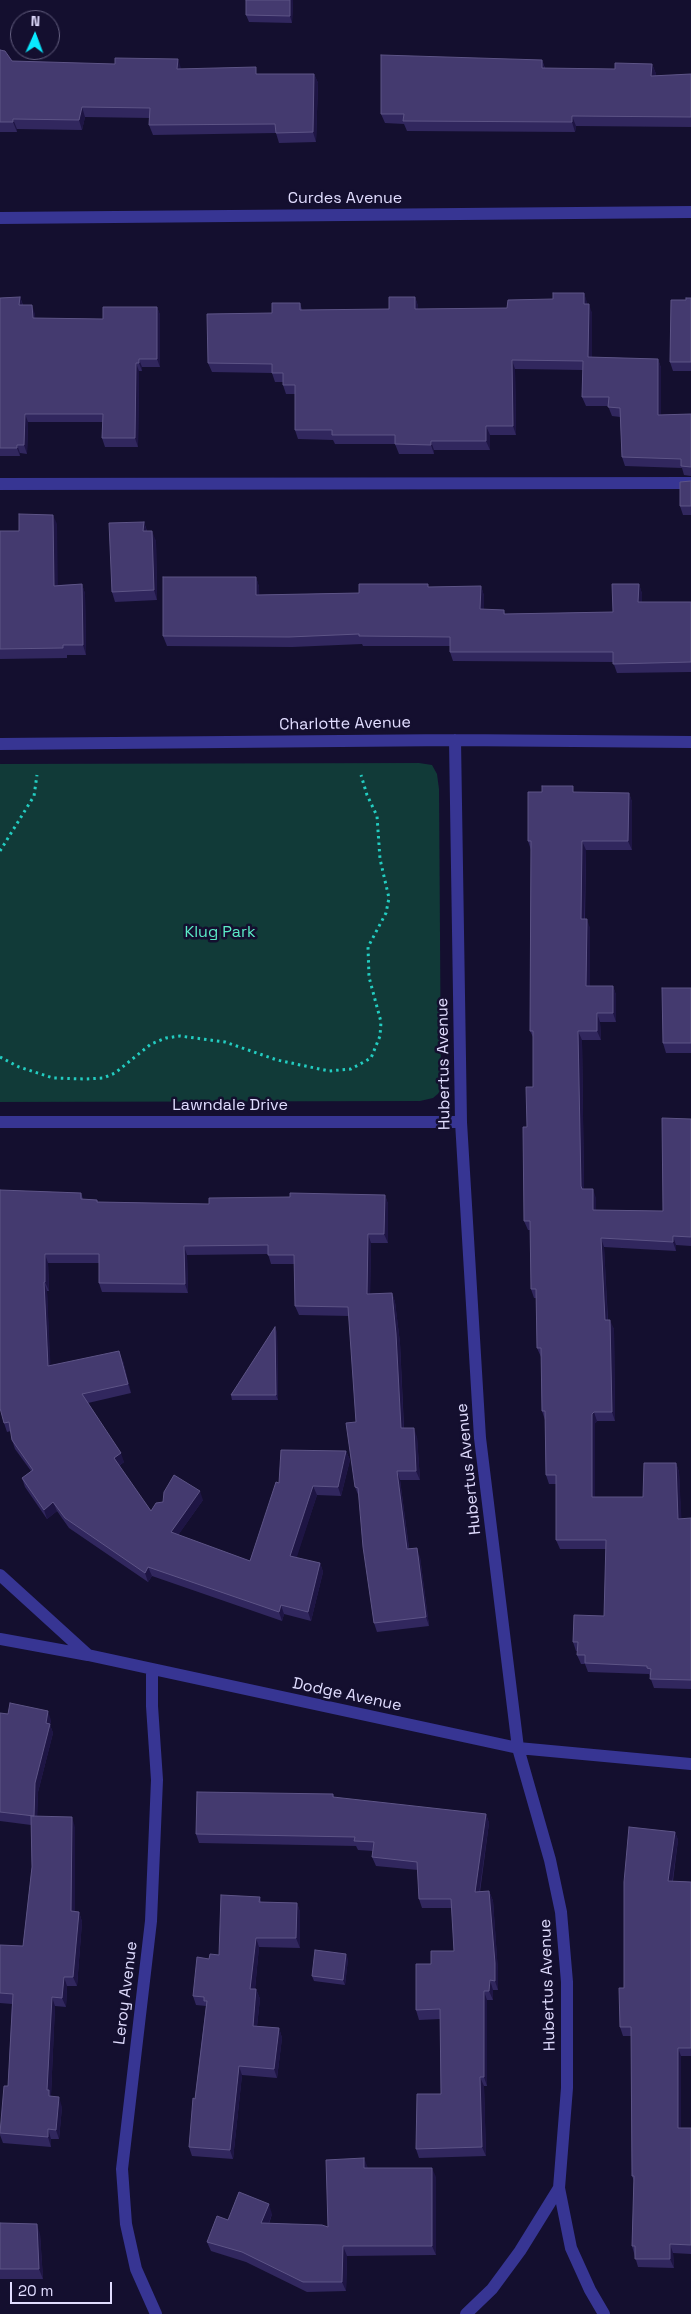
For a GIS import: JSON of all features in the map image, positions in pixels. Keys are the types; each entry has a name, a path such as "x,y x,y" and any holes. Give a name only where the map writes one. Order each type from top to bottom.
{"street":[{"name":"Curdes Avenue","path":"0,218 691,212"},
{"path":"0,484 691,483"},
{"name":"Charlotte Avenue","path":"0,744 455,740 691,742"},
{"name":"Hubertus Avenue","path":"455,740 461,1122 480,1438 518,1748 550,1860 561,1912 567,1982 567,2088 559,2188 571,2248 590,2290 604,2314"},
{"name":"Lawndale Drive","path":"0,1122 461,1122"},
{"path":"0,1575 88,1655"},
{"name":"Dodge Avenue","path":"0,1639 88,1655 518,1748 691,1764"},
{"name":"Leroy Avenue","path":"152,1669 152,1706 157,1780 150,1921 122,2170 126,2224 136,2269 156,2314"},
{"name":"Hubertus Avenue","path":"466,2314 492,2289 520,2251 559,2188"}],"path":[{"path":"0,851 34,796 37,775"},
{"path":"0,1056 19,1067 53,1078 86,1079 103,1078 115,1073 150,1044 166,1038 180,1036 225,1042 277,1060 329,1071 351,1068 371,1058 380,1036 381,1022 370,977 368,947 386,913 389,898 380,859 377,816 367,795 362,775"}],"green space":[{"name":"Klug Park","path":"419,763 432,765 437,774 439,789 441,1083 440,1092 433,1098 420,1101 0,1102 0,764"}],"building":[{"path":"246,0 290,0 290,16 246,15"},
{"path":"0,50 5,51 12,61 115,64 115,58 178,59 177,69 256,67 256,74 314,74 313,132 276,133 275,124 149,125 150,108 82,107 79,120 13,119 13,122 0,122"},
{"path":"381,55 542,60 542,68 615,69 615,63 652,64 651,76 691,74 691,117 572,116 572,122 403,121 404,114 381,114"},
{"path":"553,293 584,293 584,304 589,304 588,357 658,359 658,415 691,414 691,467 681,466 681,459 622,457 620,408 608,407 609,397 582,397 583,361 512,360 513,426 486,426 486,441 431,441 431,445 395,444 395,435 332,435 332,430 295,430 295,385 283,385 283,373 272,373 272,364 208,363 207,314 272,313 272,303 300,303 300,310 389,309 389,297 415,297 415,309 507,308 508,300 553,299"},
{"path":"20,297 19,305 32,305 33,318 103,319 103,307 157,307 157,359 139,359 139,363 136,363 135,438 102,438 103,414 25,414 24,445 17,445 17,448 0,448 0,298"},
{"path":"686,298 691,298 691,362 670,362 671,300 686,300"},
{"path":"691,481 691,506 680,506 680,482"},
{"path":"19,514 53,515 54,586 82,584 83,645 63,645 63,648 0,649 0,531 19,531"},
{"path":"144,522 143,531 152,531 154,590 112,592 109,523"},
{"path":"163,577 256,577 256,595 359,593 359,584 428,584 428,587 481,586 480,609 504,610 504,614 613,612 612,584 639,584 638,602 691,602 691,662 613,664 613,652 450,652 450,637 359,636 359,634 289,637 163,636"},
{"path":"542,786 573,786 573,792 629,793 628,841 582,841 581,919 587,919 586,986 613,986 613,1013 597,1013 597,1031 578,1031 581,1186 582,1189 593,1189 593,1210 663,1211 662,1118 691,1119 691,1237 673,1236 673,1242 601,1238 605,1320 610,1320 612,1412 594,1412 592,1414 592,1497 643,1497 644,1463 676,1463 678,1519 691,1518 691,1680 650,1679 651,1669 647,1668 647,1666 585,1663 585,1655 577,1655 578,1642 573,1642 574,1615 604,1616 606,1540 556,1540 556,1475 546,1475 545,1411 542,1411 541,1348 537,1348 536,1289 531,1289 530,1221 524,1221 523,1127 527,1127 526,1087 533,1087 533,1031 530,1031 531,841 528,841 528,792 542,792"},
{"path":"662,988 691,988 691,1043 663,1043"},
{"path":"0,1190 81,1193 81,1199 97,1200 97,1202 209,1204 209,1198 290,1197 290,1193 385,1195 384,1234 368,1234 367,1294 392,1293 401,1428 414,1428 416,1471 397,1471 407,1549 417,1548 426,1617 374,1623 363,1547 358,1488 355,1487 346,1423 356,1422 348,1307 295,1306 294,1255 268,1255 268,1245 184,1246 185,1284 99,1283 99,1254 45,1254 44,1282 48,1366 119,1351 128,1384 82,1394 121,1453 114,1458 151,1511 156,1503 163,1502 164,1492 174,1475 200,1491 171,1532 250,1561 276,1482 279,1483 281,1450 346,1451 338,1487 313,1486 290,1556 320,1563 308,1612 281,1605 279,1612 148,1567 145,1573 65,1518 53,1502 44,1510 22,1478 33,1470 12,1440 9,1422 4,1423 0,1408"},
{"path":"275,1327 276,1395 231,1395"},
{"path":"10,1703 48,1711 46,1723 50,1724 35,1783 34,1816 0,1812 0,1713 8,1714"},
{"path":"197,1792 333,1794 333,1797 486,1814 475,1892 489,1891 495,1981 490,1980 489,1991 484,1991 484,2077 480,2077 482,2147 416,2149 417,2094 441,2094 440,2009 416,2010 416,1964 431,1964 431,1951 454,1951 451,1899 419,1899 417,1862 372,1857 374,1842 354,1841 355,1837 196,1834"},
{"path":"31,1816 72,1817 71,1911 79,1912 73,1977 64,1977 62,1998 52,1997 47,2090 49,2090 49,2096 59,2097 56,2130 48,2129 48,2137 0,2133 4,2086 8,2086 13,1994 0,1993 0,1945 23,1946 32,1867"},
{"path":"629,1827 675,1832 668,1881 691,1882 691,2048 678,2048 678,2128 691,2128 691,2245 670,2244 670,2259 635,2259 635,2246 632,2246 634,2176 632,2176 631,2027 620,2027 619,1988 624,1988 624,1882"},
{"path":"221,1895 260,1897 259,1902 297,1903 296,1938 256,1938 250,1989 256,1989 253,2026 279,2028 274,2069 239,2066 230,2150 189,2147 193,2098 195,2099 207,2001 204,2001 204,1997 193,1996 197,1957 209,1959 210,1954 219,1955"},
{"path":"315,1950 346,1954 343,1980 312,1976"},
{"path":"364,2158 364,2168 432,2168 432,2246 343,2246 342,2282 303,2282 242,2252 207,2242 217,2216 228,2220 239,2192 269,2204 261,2223 322,2225 328,2227 326,2160"},
{"path":"0,2223 37,2224 39,2269 0,2269"}]}
